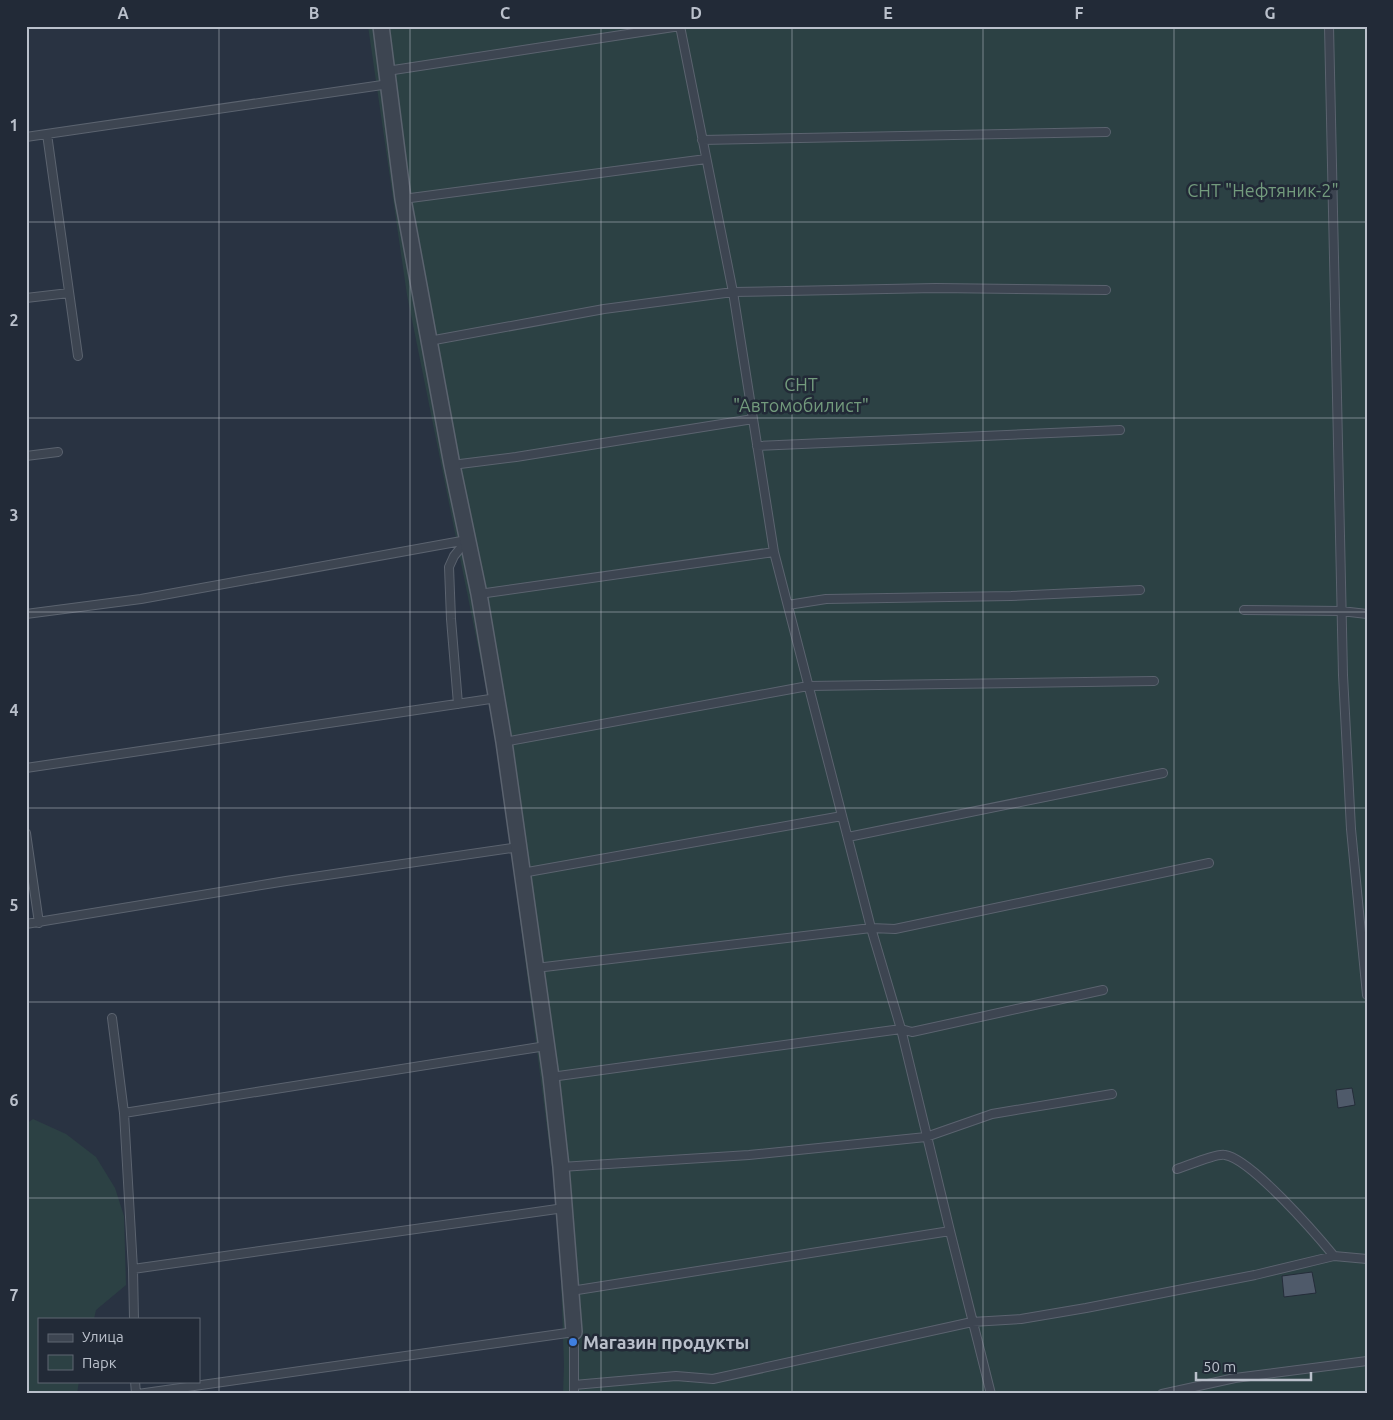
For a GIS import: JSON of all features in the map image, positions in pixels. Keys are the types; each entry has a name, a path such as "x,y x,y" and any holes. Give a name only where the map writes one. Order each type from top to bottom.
{"street":[{"path":"381,26 403,199 452,465 479,594 504,742 551,1077 561,1167 574,1332"}],"lane":[{"path":"26,137 680,26 733,292 774,552 871,928 901,1029 926,1137 991,1394"},
{"path":"1329,26 1342,610 1352,830 1367,995"},
{"path":"702,140 1106,132"},
{"path":"47,134 78,356"},
{"path":"403,199 706,159"},
{"path":"429,341 604,309 733,292 936,288 1106,290"},
{"path":"26,298 69,293"},
{"path":"452,465 753,419"},
{"path":"757,446 1120,430"},
{"path":"26,456 58,452"},
{"path":"26,614 142,599 467,540"},
{"path":"458,704 452,636 450,567 454,556 467,540"},
{"path":"479,594 774,552"},
{"path":"788,605 826,599 1011,596 1140,590"},
{"path":"1244,610 1342,610 1367,614"},
{"path":"504,742 808,686 1154,681"},
{"path":"26,768 497,698"},
{"path":"848,837 1163,772"},
{"path":"522,873 842,816"},
{"path":"26,833 39,923"},
{"path":"26,924 286,880 519,847"},
{"path":"536,968 871,928 895,929 1209,863"},
{"path":"551,1077 901,1029 912,1032 1103,990"},
{"path":"112,1018 124,1113 134,1318"},
{"path":"124,1113 546,1046"},
{"path":"561,1167 749,1155 926,1137 992,1114 1112,1094"},
{"path":"1178,1169 1222,1154 1237,1159 1304,1219 1334,1256"},
{"path":"133,1269 564,1208"},
{"path":"571,1291 950,1231"},
{"path":"574,1385 676,1376 713,1380 972,1322 1021,1319 1086,1308 1255,1276 1334,1256 1367,1259"},
{"path":"137,1394 574,1332 574,1394"},
{"path":"1162,1394 1235,1378 1367,1361"}],"green space":[{"name":"СНТ \"Автомобилист\"","path":"368,26 1367,26 1367,1394 563,1394 564,1365 559,1221 497,741 407,295"},
{"path":"33,1119 66,1134 96,1157 115,1188 124,1216 126,1285 96,1310 94,1318 38,1318 38,1382 79,1382 77,1394 26,1394 26,1124"}],"building":[{"path":"1352,1088 1355,1105 1338,1108 1336,1090"},
{"path":"1312,1272 1316,1293 1284,1297 1282,1276"}],"place":[{"name":"Магазин продукты","path":"573,1342"}],"park label":[{"name":"СНТ \"Нефтяник-2\"","path":"1263,190"}]}
